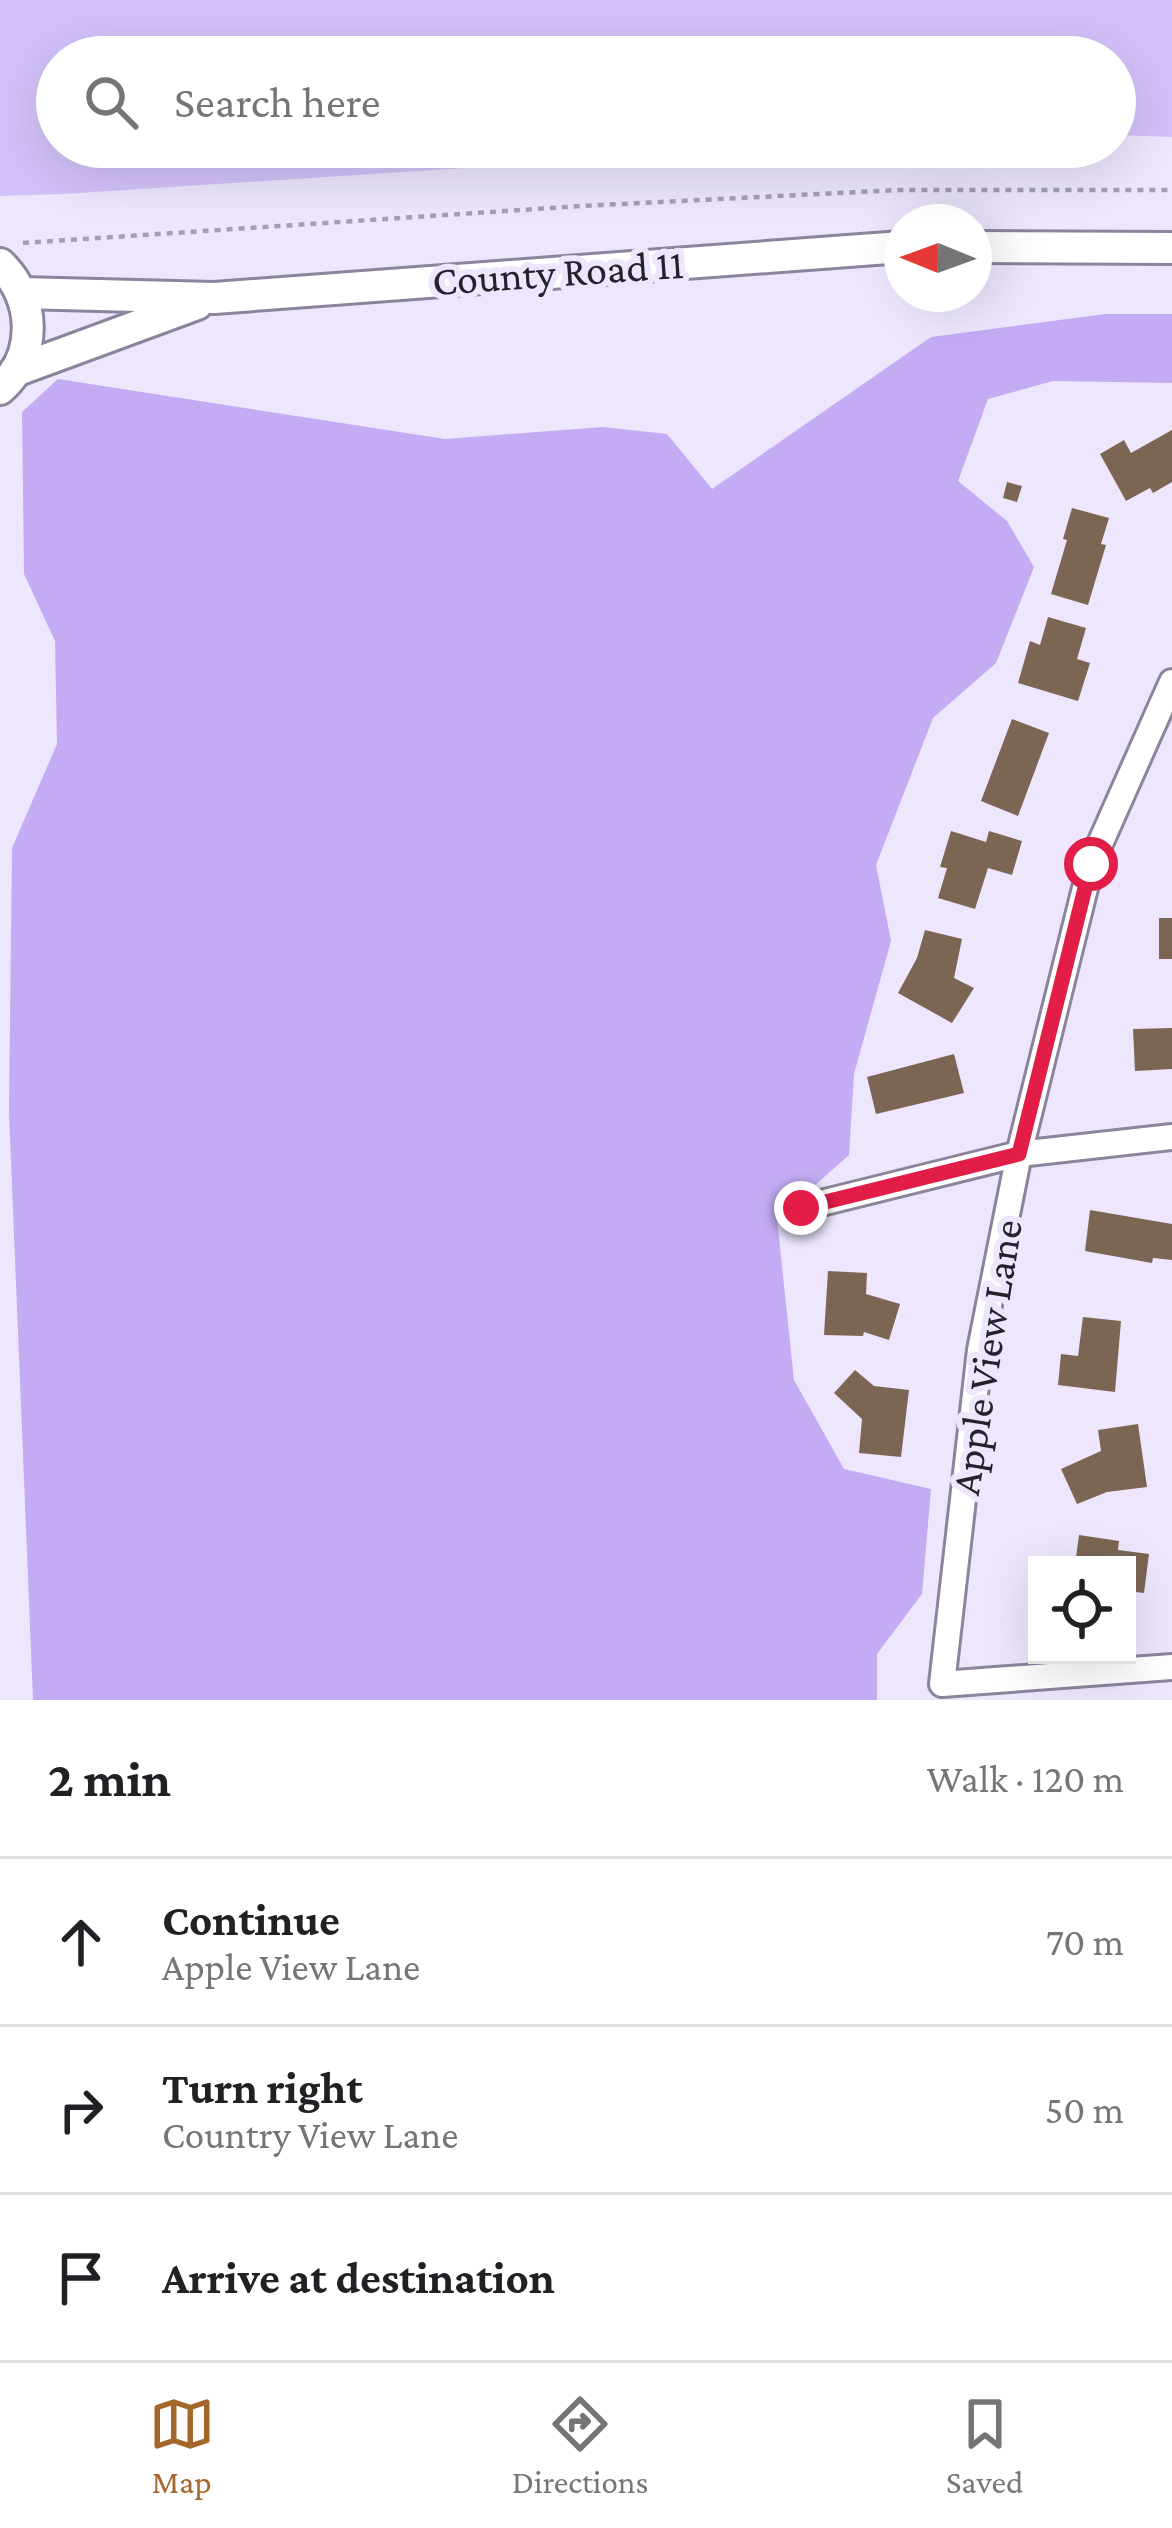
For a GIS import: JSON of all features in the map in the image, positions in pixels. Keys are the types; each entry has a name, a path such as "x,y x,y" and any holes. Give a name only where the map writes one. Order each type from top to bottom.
{"street":[{"path":"992,247 1172,248"},
{"name":"County Road 11","path":"21,293 214,298 884,248"},
{"path":"8,380 24,357 29,329 9,254"},
{"name":"County Road 11","path":"8,380 214,298"},
{"name":"Apple View Lane","path":"1172,682 1091,864 1019,1154 980,1350 942,1684 1172,1667"},
{"path":"801,1208 1019,1154 1172,1137"}],"path":[{"path":"9,254 581,206 898,190 1172,190"}],"shaded area":[{"path":"0,0 1172,0 1172,137 1136,136 1136,36 36,36 36,168 464,168 0,196"},
{"path":"1105,314 1172,314 1172,383 1053,381 988,399 958,481 1007,521 1034,567 996,663 933,718 876,865 891,941 854,1074 849,1155 777,1219 794,1380 844,1469 931,1489 922,1594 877,1654 877,1700 33,1700 9,1112 12,848 57,744 55,641 24,574 22,412 58,379 445,439 603,427 667,434 712,489 931,337"}],"building":[{"path":"1172,430 1172,482 1126,501 1100,454 1124,440 1131,453"},
{"path":"1007,482 1022,486 1017,502 1003,498"},
{"path":"1072,508 1109,518 1088,605 1051,594"},
{"path":"1048,617 1086,628 1077,659 1090,663 1078,701 1018,683 1030,641 1040,645"},
{"path":"1012,719 1049,733 1018,816 981,801"},
{"path":"951,831 986,842 989,831 1022,841 1012,875 988,868 975,909 938,898 947,868 940,867"},
{"path":"1159,918 1172,918 1172,959 1159,959"},
{"path":"925,930 962,939 954,978 974,988 952,1023 898,993 917,958"},
{"path":"1172,1028 1172,1069 1135,1071 1133,1029"},
{"path":"954,1054 964,1093 876,1114 867,1077"},
{"path":"1090,1210 1172,1224 1172,1260 1153,1258 1152,1263 1085,1251"},
{"path":"828,1271 867,1273 866,1294 900,1304 889,1340 864,1332 863,1336 824,1335"},
{"path":"1083,1317 1121,1321 1115,1392 1058,1385 1061,1354 1078,1356"},
{"path":"855,1370 874,1386 909,1390 901,1457 859,1453 862,1419 834,1393"},
{"path":"1138,1424 1147,1487 1107,1492 1077,1504 1061,1469 1101,1451 1098,1430"},
{"path":"1079,1535 1119,1541 1118,1550 1149,1554 1144,1593 1136,1592 1136,1556 1076,1556"}],"route":[{"path":"801,1208 1019,1154 1091,864"}]}
